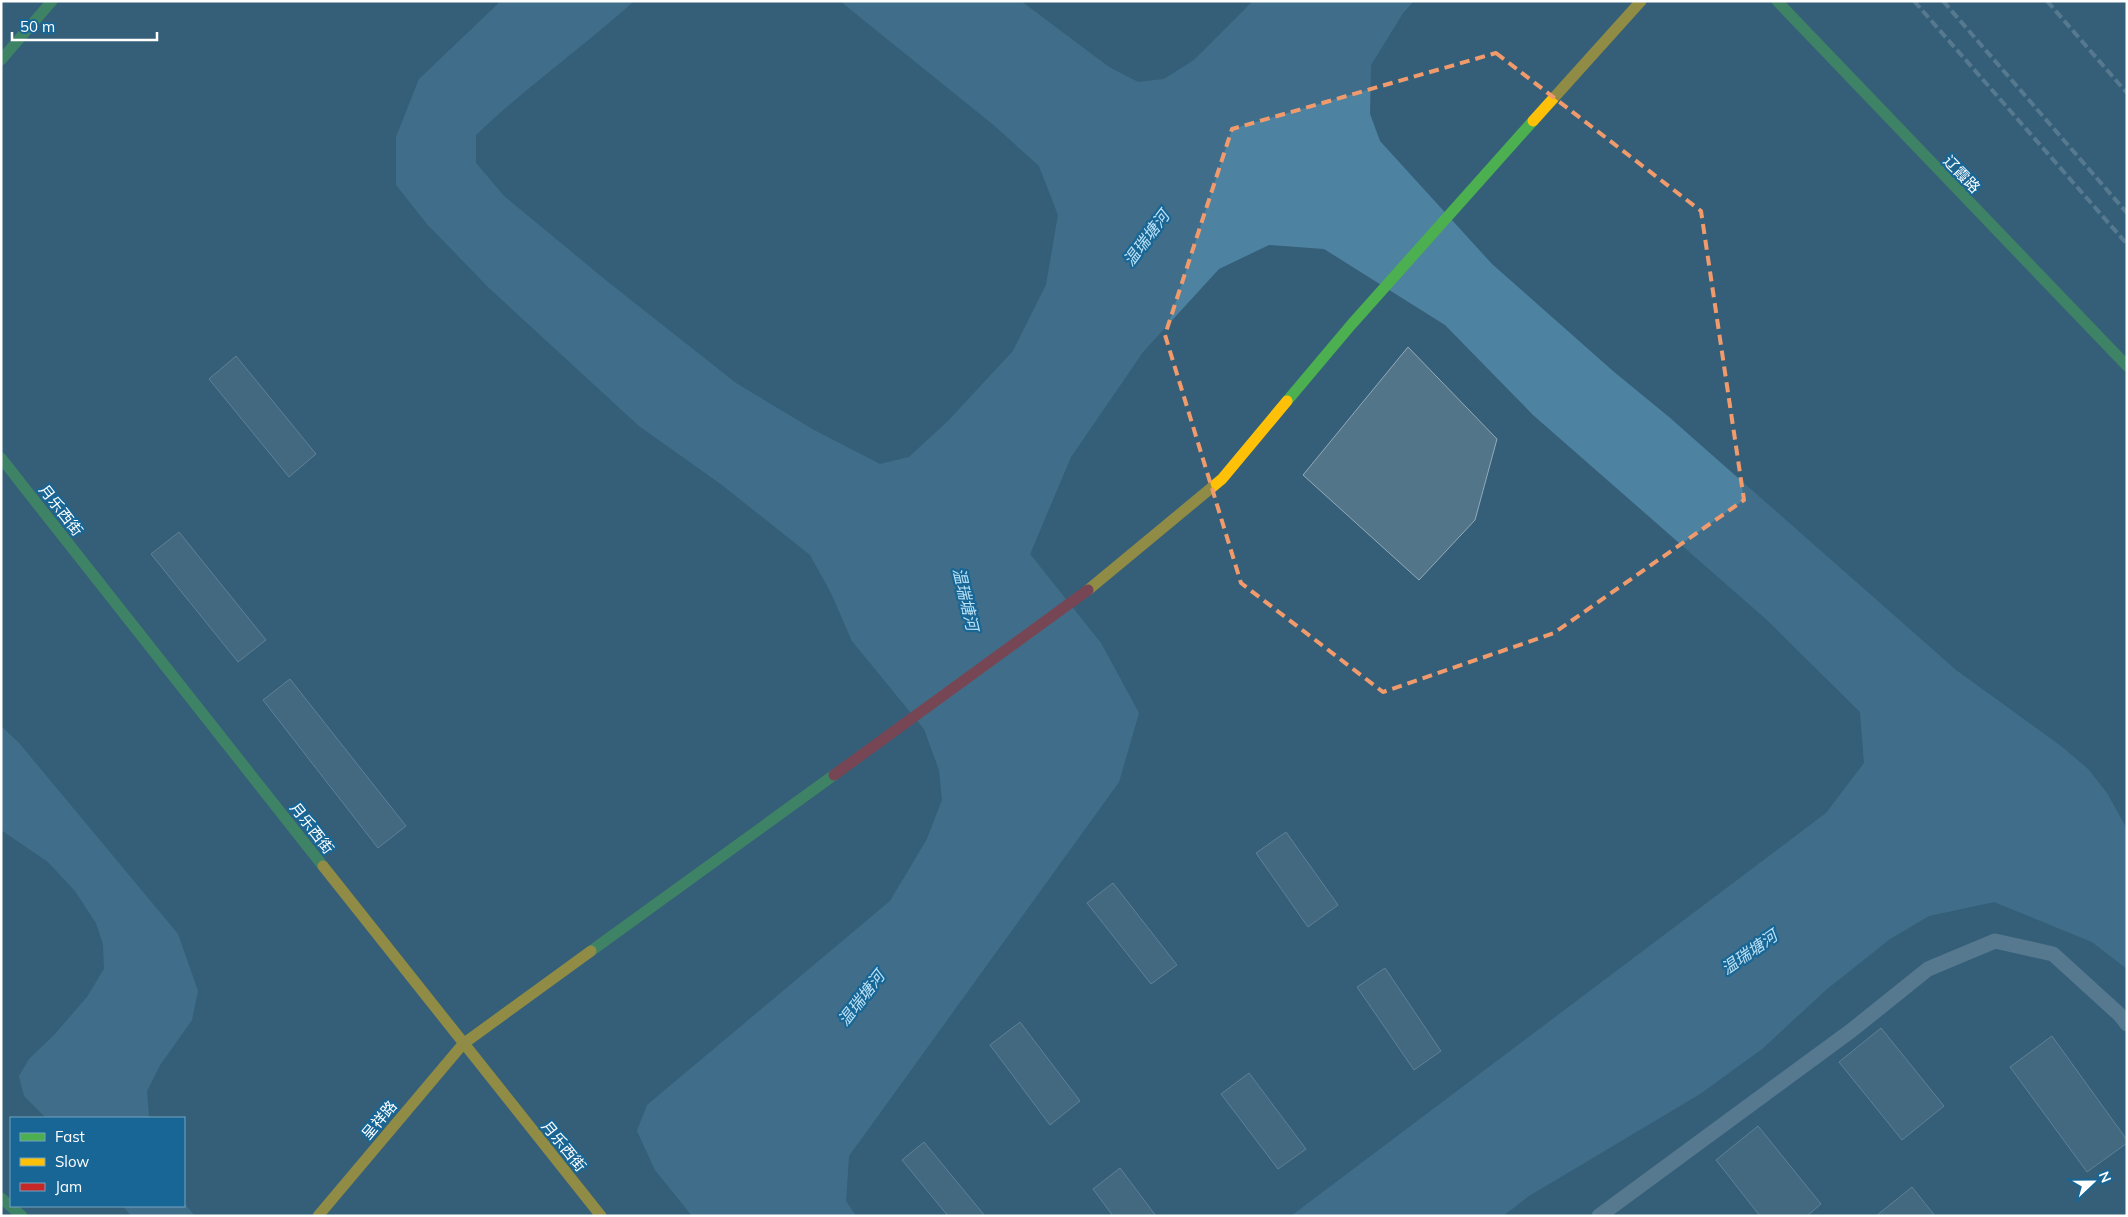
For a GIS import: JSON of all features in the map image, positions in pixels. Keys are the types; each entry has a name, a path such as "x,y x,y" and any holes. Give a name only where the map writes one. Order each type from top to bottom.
{"street":[{"path":"1,60 52,1"},
{"name":"呈祥路","path":"318,1216 463,1044 1083,594 1222,480 1351,325 1641,1"},
{"name":"辽霞路","path":"1777,1 2067,306 2127,366"},
{"name":"月乐西街","path":"1,458 601,1216"},
{"path":"1599,1216 1852,1030 1928,969 1994,941 2052,954 2120,1015 2127,1024"},
{"path":"12,1207 22,1216"}],"highlighted area":[{"path":"1496,53 1701,211 1744,500 1554,633 1383,692 1241,583 1165,335 1232,129"}],"water":[{"name":"温瑞塘河","path":"501,1 634,1 514,100 476,135 476,163 504,196 608,282 736,383 814,430 880,464 909,457 948,421 1013,351 1046,285 1058,215 1039,166 996,127 840,1 1021,1 1109,67 1138,82 1164,79 1194,60 1253,1 1414,1 1403,13 1371,65 1370,114 1380,141 1492,264 1956,670 2061,746 2088,769 2107,793 2127,829 2127,969 2092,942 1994,902 1929,916 1890,939 1827,989 1762,1049 1700,1094 1529,1196 1503,1216 1291,1216 1826,813 1864,763 1860,712 1767,620 1533,415 1445,325 1324,249 1269,245 1219,269 1143,352 1071,457 1030,554 1101,643 1139,713 1119,782 849,1156 846,1201 856,1216 692,1216 655,1170 637,1131 647,1105 890,901 927,839 942,800 939,770 924,729 852,641 831,593 810,555 722,485 639,426 489,288 427,224 396,185 396,137 419,79"},
{"path":"1,726 19,743 178,934 198,991 192,1020 160,1065 147,1091 149,1117 45,1117 24,1096 19,1076 29,1059 55,1034 87,997 104,969 103,944 96,923 75,891 48,862 1,830"},
{"path":"185,1204 195,1216 131,1216 124,1207 185,1207"}],"building":[{"path":"1408,347 1497,439 1475,520 1419,580 1303,475"},
{"path":"236,356 316,454 289,477 209,379"},
{"path":"179,532 266,640 238,662 151,554"},
{"path":"290,679 406,826 378,848 263,700"},
{"path":"1286,832 1338,905 1308,927 1256,853"},
{"path":"1113,883 1177,965 1151,984 1087,903"},
{"path":"1385,968 1441,1051 1414,1070 1357,987"},
{"path":"1020,1022 1080,1101 1050,1125 990,1045"},
{"path":"1881,1028 1944,1106 1902,1140 1839,1062"},
{"path":"2052,1036 2127,1140 2127,1143 2087,1172 2010,1067"},
{"path":"1249,1073 1306,1149 1278,1169 1221,1094"},
{"path":"1758,1126 1821,1204 1807,1216 1760,1216 1716,1160"},
{"path":"924,1142 985,1216 948,1216 902,1160"},
{"path":"1120,1168 1156,1216 1113,1216 1093,1189"},
{"path":"1912,1187 1935,1216 1876,1216"}],"railway":[{"path":"1914,1 2127,244"},
{"path":"1943,1 2127,213"},
{"path":"2047,1 2127,93"}],"traffic: fast":[{"path":"1,60 52,1"},
{"path":"1777,1 2127,366"},
{"path":"1287,401 1351,325 1533,121"},
{"path":"1,458 323,866"},
{"path":"591,951 834,775"},
{"path":"1,1198 10,1206"},
{"path":"12,1207 22,1216"}],"traffic: slow":[{"path":"1533,121 1641,1"},
{"path":"1088,590 1222,479 1287,401"},
{"path":"323,866 601,1216"},
{"path":"318,1216 463,1044 591,951"}],"traffic: jam":[{"path":"834,775 1088,590"}]}
